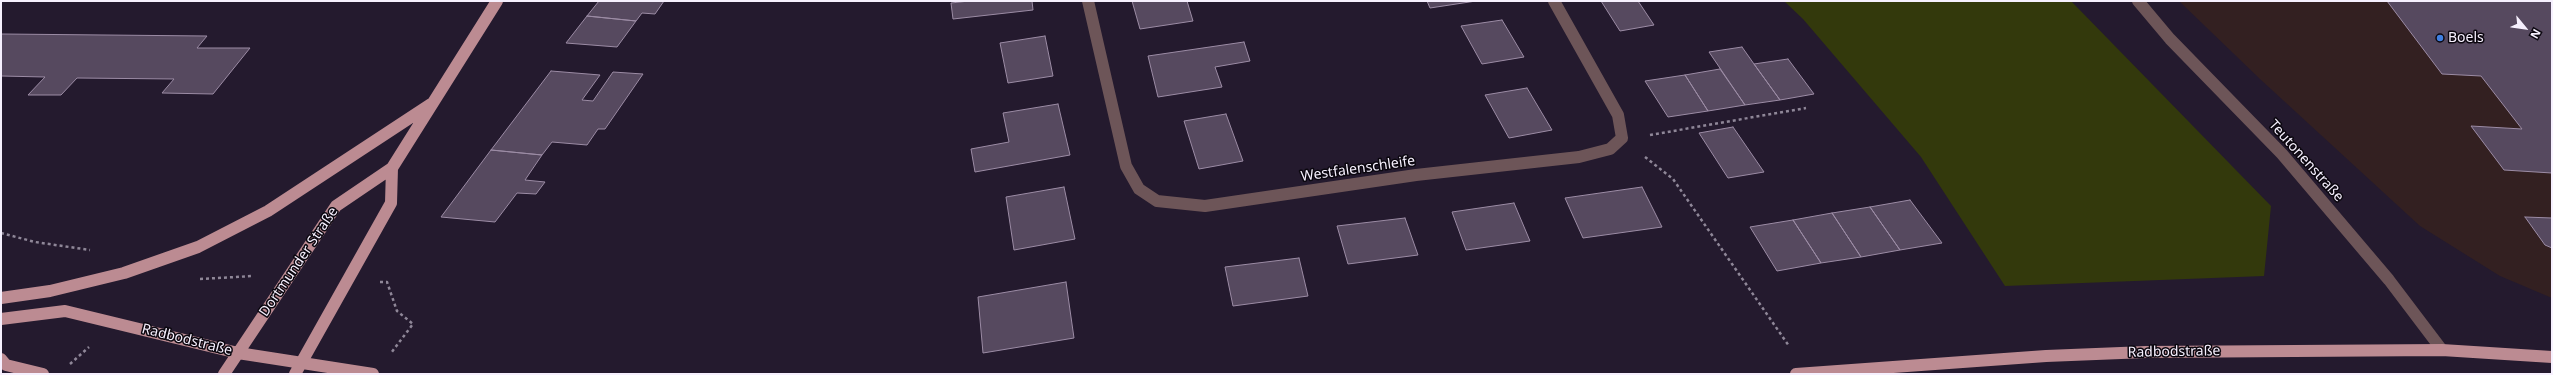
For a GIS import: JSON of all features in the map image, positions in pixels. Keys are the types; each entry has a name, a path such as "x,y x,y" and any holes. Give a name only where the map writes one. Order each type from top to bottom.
{"main road":[{"name":"Dortmunder Straße","path":"224,374 336,206 392,168 497,1"},
{"path":"1,298 50,290 124,273 198,247 268,211 431,104"},
{"name":"Dortmunder Straße","path":"299,369 391,203 392,168"},
{"name":"Radbodstraße","path":"1,319 65,311 299,369 373,374"},
{"name":"Radbodstraße","path":"1802,373 2146,352 2442,350 2552,357"},
{"path":"1,359 6,365 42,374"}],"street":[{"name":"Westfalenschleife","path":"1088,1 1126,166 1139,189 1157,201 1205,206 1416,175 1579,157 1610,149 1622,138"},
{"path":"1554,1 1618,115 1622,138"},
{"name":"Teutonenstraße","path":"2138,1 2170,39 2282,154 2389,280 2442,350"}],"path":[{"path":"1622,138 1655,135 1806,108"},
{"path":"1622,138 1673,179 1802,373"},
{"path":"1,233 35,242 96,250"},
{"path":"197,280 288,276"},
{"path":"349,281 387,282 390,296 397,311 413,324 389,355"},
{"path":"65,369 115,323"}],"shaded area":[{"path":"2179,1 2552,1 2552,298 2500,276 2420,226 2260,79"}],"green space":[{"path":"1784,1 2071,1 2271,206 2264,276 2005,286 1921,157 1803,19"}],"building":[{"path":"599,1 664,1 655,14 642,13 636,21 587,16"},
{"path":"969,1 1032,1 1033,10 953,19 951,3"},
{"path":"1132,1 1187,1 1193,21 1140,29"},
{"path":"1427,1 1476,1 1430,8"},
{"path":"1601,1 1638,1 1654,25 1620,31"},
{"path":"2387,1 2552,1 2552,173 2504,170 2471,126 2522,129 2481,76 2442,74"},
{"path":"587,16 636,21 617,47 566,43"},
{"path":"1502,20 1524,57 1482,64 1461,26"},
{"path":"1,34 207,36 197,48 250,48 213,94 162,93 174,79 77,78 61,95 28,95 45,77 1,76"},
{"path":"1045,36 1053,76 1008,83 1000,43"},
{"path":"1244,42 1250,61 1215,67 1222,87 1158,97 1148,56"},
{"path":"1742,47 1780,100 1745,105 1709,52"},
{"path":"1788,59 1814,94 1780,100 1754,64"},
{"path":"1720,69 1745,105 1708,111 1685,75"},
{"path":"551,71 600,75 582,100 593,101 613,72 643,74 605,129 598,129 587,145 552,142 542,155 491,150"},
{"path":"1685,75 1708,111 1668,117 1645,81"},
{"path":"1527,88 1552,130 1509,138 1485,95"},
{"path":"1058,104 1070,155 975,172 971,149 1009,142 1003,113"},
{"path":"1226,114 1243,161 1199,169 1184,121"},
{"path":"1733,127 1764,172 1728,178 1699,133"},
{"path":"491,150 542,155 525,180 545,182 536,194 517,193 495,222 441,217"},
{"path":"1064,187 1075,239 1014,250 1006,197"},
{"path":"1642,187 1662,227 1583,238 1565,198"},
{"path":"1910,200 1942,243 1900,250 1870,207"},
{"path":"1514,203 1530,241 1466,250 1452,212"},
{"path":"1870,207 1900,250 1861,257 1832,213"},
{"path":"1832,213 1861,257 1821,263 1793,220"},
{"path":"2525,217 2552,218 2552,248 2545,245"},
{"path":"1405,218 1418,255 1348,264 1337,226"},
{"path":"1793,220 1821,263 1777,271 1750,227"},
{"path":"1299,258 1308,296 1233,306 1225,267"},
{"path":"1066,282 1074,338 983,353 978,297"}],"place":[{"name":"Boels","path":"2440,38"}]}
